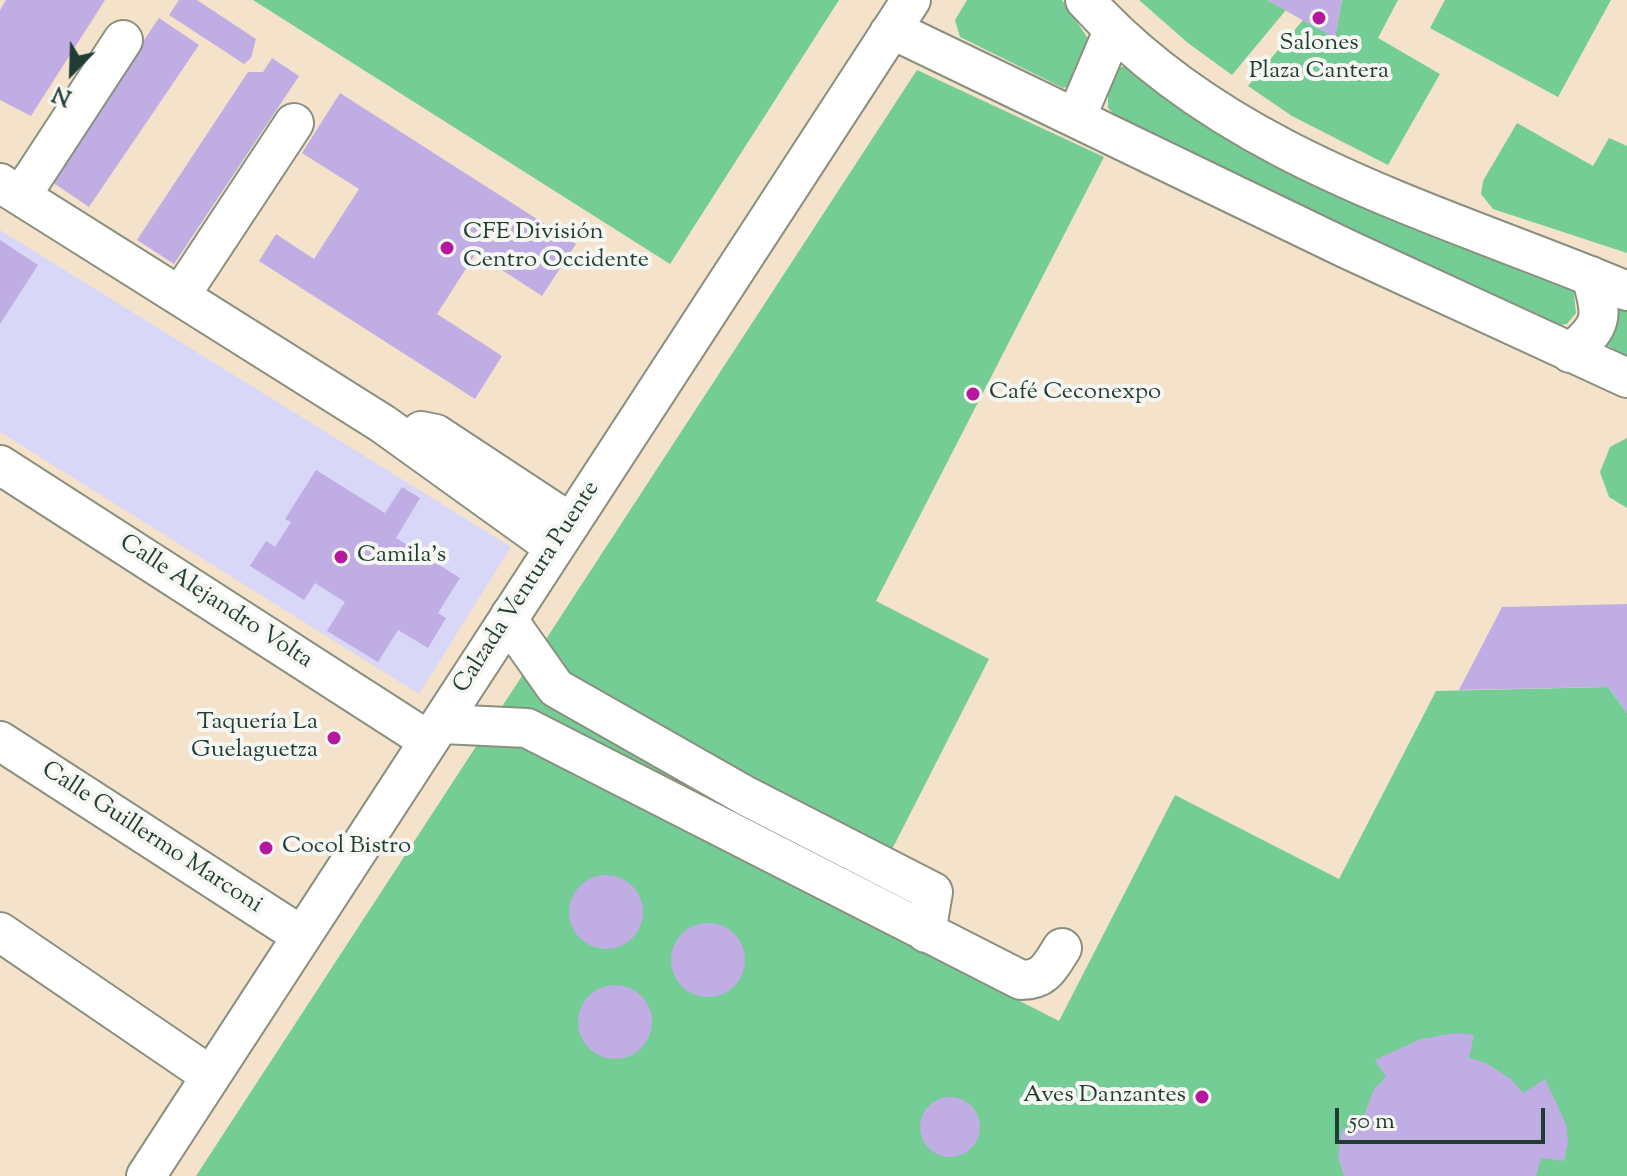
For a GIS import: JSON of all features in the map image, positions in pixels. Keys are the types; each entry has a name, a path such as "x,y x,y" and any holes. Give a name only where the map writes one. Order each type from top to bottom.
{"street":[{"name":"Calzada Ventura Puente","path":"146,1176 911,0"},
{"path":"1085,0 1113,31 1222,115 1364,188 1627,291"},
{"path":"889,33 893,30 1627,378"},
{"path":"1076,118 1113,31"},
{"path":"123,40 11,190 383,424 436,434 562,535"},
{"path":"180,296 294,123"},
{"path":"1570,353 1594,333 1601,310 1591,276"},
{"name":"Calle Alejandro Volta","path":"0,465 434,734"},
{"path":"511,614 508,620 556,688 746,796 923,884 926,933"},
{"path":"434,734 443,724 527,728 1021,980 1035,980 1046,974 1062,948"},
{"name":"Calle Guillermo Marconi","path":"0,741 302,936"},
{"path":"0,932 211,1076"}],"shaded area":[{"path":"0,230 511,547 419,694 0,432"}],"green space":[{"path":"253,0 839,0 670,264"},
{"path":"967,0 1062,0 1089,40 1073,85 1063,88 960,37 955,20"},
{"path":"1139,0 1267,0 1286,10 1232,75 1188,43"},
{"path":"1342,0 1398,0 1378,38 1440,74 1388,165 1292,116 1248,86 1303,20 1335,37"},
{"path":"1445,0 1611,0 1558,97 1430,28"},
{"path":"1136,65 1573,286 1576,313 1567,324 1548,327 1119,119 1108,108 1108,89 1120,67"},
{"path":"917,70 1104,157 876,601 989,659 857,918 1059,1021 1175,795 1339,879 1436,691 1608,687 1627,713 1627,1176 196,1176"},
{"path":"1517,123 1593,166 1609,138 1627,146 1627,253 1493,209 1481,194 1483,181"},
{"path":"1618,303 1627,305 1627,359 1602,341"},
{"path":"1627,438 1627,508 1609,497 1600,472 1610,447"}],"building":[{"path":"6,0 105,0 31,116 0,100 0,10"},
{"path":"179,0 197,0 256,39 251,58 244,64 169,15"},
{"name":"Salones Plaza Cantera","path":"1267,0 1342,0 1335,38 1295,16"},
{"path":"159,18 199,45 89,207 49,180"},
{"path":"272,58 299,76 174,264 137,240 248,72 263,72"},
{"name":"CFE División Centro Occidente","path":"340,93 576,244 542,296 476,253 437,314 502,356 475,399 259,261 276,234 314,259 359,189 302,153"},
{"path":"0,240 38,265 0,324"},
{"name":"Camila's","path":"316,470 385,513 402,487 420,498 396,538 460,578 438,613 446,618 428,648 398,630 378,662 327,631 345,602 315,583 304,600 250,566 266,541 275,547 291,522 285,519"},
{"path":"1627,604 1627,713 1608,687 1459,690 1502,607"},
{"path":"606,875 620,878 632,886 640,898 643,912 640,926 632,938 620,946 606,949 592,946 580,938 572,926 569,912 572,898 580,886 592,878"},
{"path":"708,923 729,929 739,939 745,960 739,981 729,991 708,997 687,991 677,981 671,960 677,939 687,929"},
{"path":"615,985 636,991 646,1001 652,1022 646,1043 636,1053 615,1059 594,1053 584,1043 578,1022 584,1001 594,991"},
{"path":"1456,1033 1474,1035 1469,1058 1486,1063 1511,1079 1523,1093 1545,1079 1566,1124 1568,1142 1564,1161 1541,1158 1536,1176 1344,1176 1338,1157 1342,1129 1358,1131 1374,1089 1386,1077 1375,1060 1421,1039"},
{"path":"950,1097 961,1099 971,1106 978,1116 978,1138 971,1148 961,1155 950,1157 939,1155 929,1148 922,1138 920,1127 922,1116 929,1106 939,1099"}],"place":[{"name":"Salones Plaza Cantera","path":"1319,18"},
{"name":"CFE División Centro Occidente","path":"447,248"},
{"name":"Café Ceconexpo","path":"973,394"},
{"name":"Camila's","path":"341,557"},
{"name":"Taquería La Guelaguetza","path":"334,738"},
{"name":"Cocol Bistro","path":"266,848"},
{"name":"Aves Danzantes","path":"1202,1097"}]}
